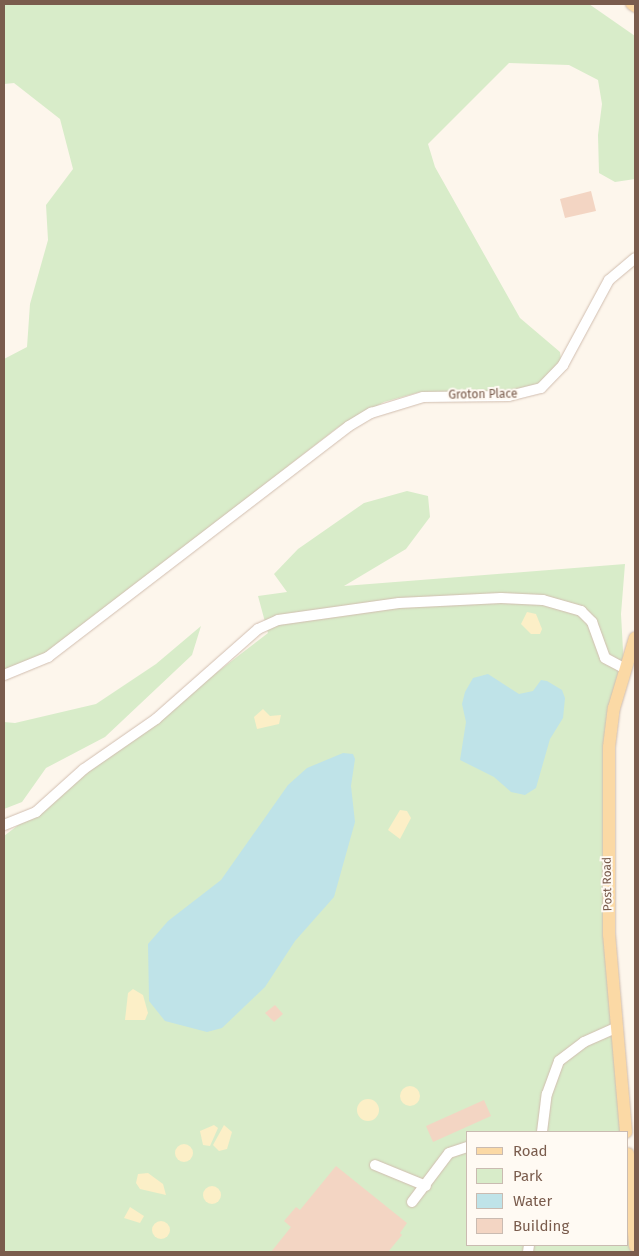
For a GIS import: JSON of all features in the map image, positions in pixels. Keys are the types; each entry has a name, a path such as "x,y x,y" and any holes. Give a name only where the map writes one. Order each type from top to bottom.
{"main road":[{"name":"Post Road","path":"626,1131 607,889 608,747 624,668 635,638"},
{"path":"629,1167 635,1246"}],"street":[{"name":"Groton Place","path":"4,676 48,657 349,426 393,404 436,395 509,396 541,388 563,365 609,280 635,258"},
{"path":"4,824 36,812 84,769 156,719 258,629 278,620 399,603 501,598 543,600 581,611 592,622 605,658 624,668"},
{"path":"542,1131 547,1094 559,1061 584,1042 617,1027"},
{"path":"412,1202 450,1153 466,1148"},
{"path":"375,1165 426,1186"}],"green space":[{"path":"4,4 589,4 635,36 635,179 615,182 599,173 598,135 602,104 598,80 569,65 509,63 428,144 435,167 520,318 560,352 561,360 541,384 510,392 420,392 384,402 337,428 49,653 4,671 4,359 27,347 30,304 48,240 46,205 73,169 60,119 14,83 4,84"},
{"path":"407,491 428,496 430,517 406,549 344,586 625,564 621,614 624,668 614,708 607,889 626,1131 466,1131 466,1246 629,1246 629,1168 635,1252 4,1252 4,836 268,633 258,596 287,592 274,574 298,549 364,503"},
{"path":"201,626 192,655 105,737 46,768 22,802 4,809 4,722 15,723 96,704 156,664"}],"sand":[{"path":"527,612 536,614 542,629 540,634 531,634 521,624"},
{"path":"263,709 270,716 281,715 279,724 257,729 254,717"},
{"path":"400,810 407,811 411,818 400,839 388,830"},
{"path":"133,989 143,995 148,1013 145,1020 125,1020 128,993"},
{"path":"410,1086 417,1089 420,1096 417,1103 410,1106 403,1103 400,1096 403,1089"},
{"path":"368,1099 376,1102 379,1110 376,1118 368,1121 360,1118 357,1110 360,1102"},
{"path":"214,1125 218,1128 210,1146 203,1145 200,1131"},
{"path":"224,1125 232,1132 227,1149 219,1151 213,1145"},
{"path":"180,1144 188,1144 193,1149 191,1160 180,1162 175,1157 175,1149"},
{"path":"148,1173 163,1184 166,1195 140,1189 136,1183 138,1174"},
{"path":"212,1186 218,1189 221,1195 218,1201 212,1204 206,1201 203,1195 206,1189"},
{"path":"130,1207 144,1216 140,1223 124,1218"},
{"path":"161,1221 167,1224 170,1230 167,1236 161,1239 155,1236 152,1230 155,1224"}],"water":[{"path":"488,674 519,694 533,691 541,680 547,681 562,690 565,698 563,718 550,739 536,788 525,795 511,792 494,777 460,760 466,722 462,704 465,692 473,678"},
{"path":"343,753 353,754 355,759 351,786 355,822 334,897 295,941 265,987 222,1028 207,1032 165,1021 149,1001 148,944 168,921 221,880 288,785 307,768"}],"building":[{"path":"591,191 596,211 565,218 560,199"},
{"path":"275,1005 283,1014 274,1022 265,1013"},
{"path":"484,1100 491,1116 433,1142 426,1126"},
{"path":"336,1166 407,1223 400,1233 402,1235 388,1252 271,1252 291,1227 284,1221 296,1207 300,1210"}]}
